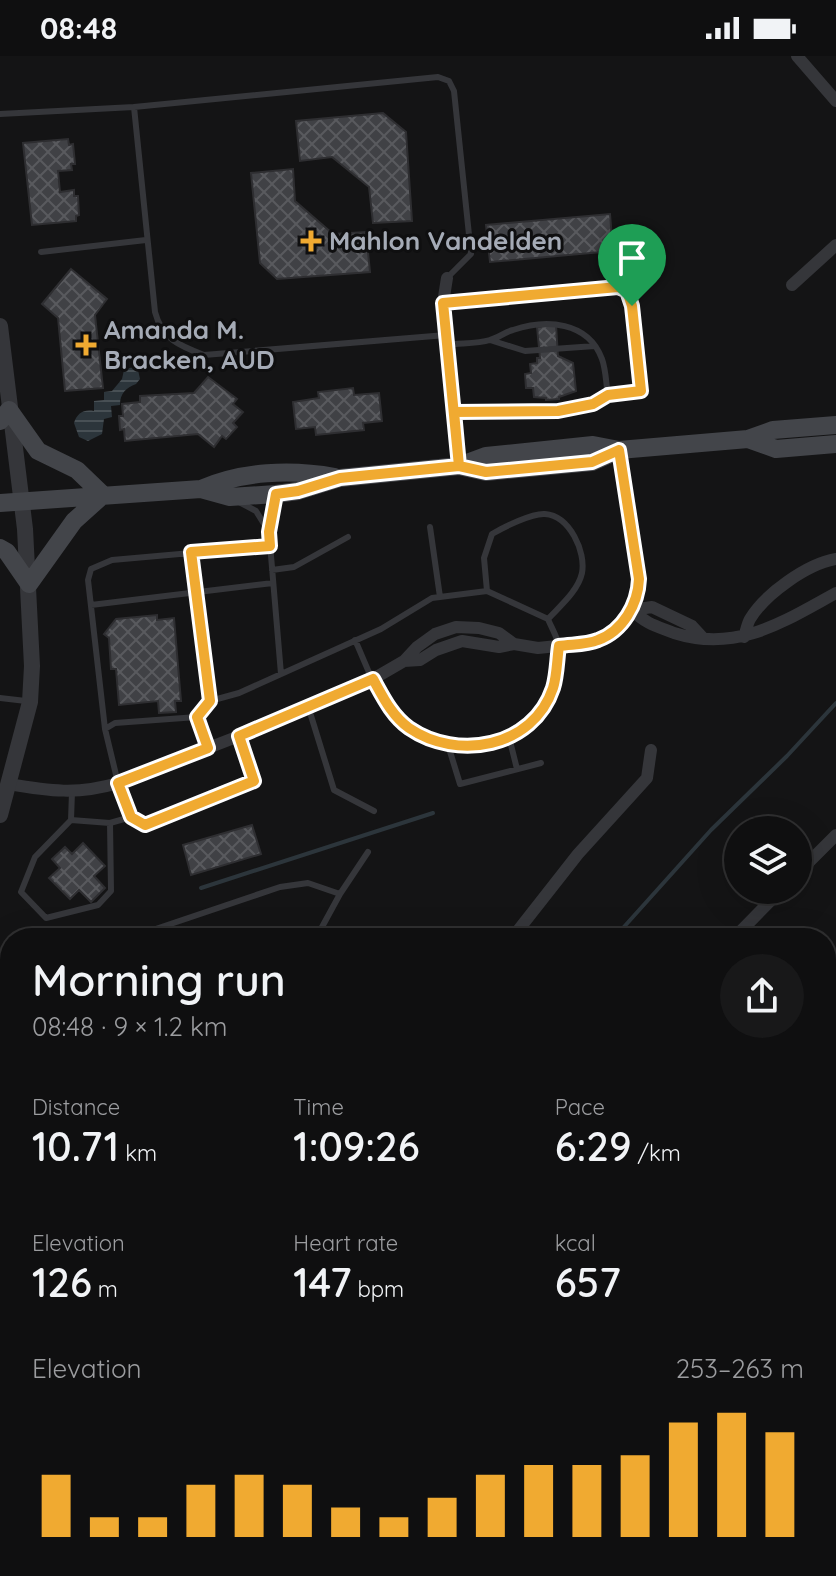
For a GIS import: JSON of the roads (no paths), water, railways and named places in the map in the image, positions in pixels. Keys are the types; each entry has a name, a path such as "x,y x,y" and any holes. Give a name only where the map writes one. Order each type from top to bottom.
{"main road":[{"path":"4,416 38,451 77,470 103,495"},
{"path":"0,503 201,489 230,497 276,494 298,491 340,478 459,466 486,472 592,462 619,450 748,439 773,430 836,425"},
{"path":"748,439 776,449 836,444"},
{"path":"201,489 225,478 303,472 340,478"},
{"path":"0,548 7,552 29,584 74,521 103,495"}],"street":[{"path":"797,56 836,101"},
{"path":"792,285 836,245"},
{"path":"447,278 443,303 459,466"},
{"path":"0,326 4,416 22,502 29,584 30,702 0,815"},
{"path":"9,784 72,792 118,783 373,679 404,661 435,634 456,627 499,633 514,644 538,648 595,642 605,637 616,630 632,610 638,595 639,579 619,450"},
{"path":"744,637 750,619 779,589 800,573 836,559"},
{"path":"632,610 645,623 690,638 744,637 757,635 836,593"},
{"path":"520,928 578,854 647,778 651,750"},
{"path":"812,859 836,835"},
{"path":"744,928 767,904"}],"lane":[{"path":"0,114 134,107 438,77 449,81 454,91 471,254 447,278"},
{"path":"134,107 153,301 159,327 177,345 204,355 446,340 490,340 525,351 595,346"},
{"path":"41,252 146,240"},
{"path":"443,303 618,287 627,291 632,306 641,391 608,395 593,404 558,411 454,412"},
{"path":"490,340 537,324 560,323 578,331 595,346 602,360 608,395"},
{"path":"276,494 269,532 281,674"},
{"path":"230,497 256,511 269,532"},
{"path":"487,591 484,558 492,534 507,525 545,514 560,520 576,538 582,552 582,574 571,595 548,619"},
{"path":"430,527 440,597"},
{"path":"272,570 294,567 348,537"},
{"path":"239,736 254,781 145,825 131,817 118,783 105,729 88,580 91,569 99,564 138,556 270,546"},
{"path":"191,552 210,701"},
{"path":"91,605 273,583"},
{"path":"197,717 210,701 239,693 355,640 381,629 432,598 487,591 548,619 559,646 553,688 535,717 509,737 470,747 448,745 423,736 396,717 373,679 355,640"},
{"path":"0,698 30,702"},
{"path":"308,706 334,790 374,811"},
{"path":"105,729 115,723 197,717"},
{"path":"197,717 208,748"},
{"path":"509,737 517,769"},
{"path":"448,745 460,784 541,763"},
{"path":"72,792 71,820 35,857 21,892 46,918 98,905 111,891 110,823"},
{"path":"71,820 110,823 131,817"},
{"path":"321,928 368,852"},
{"path":"159,928 280,887 308,883 340,894"}],"waterway":[{"path":"623,928 711,830 836,703"},
{"path":"201,888 433,813"}],"place":[{"name":"Mahlon Vandelden","path":"311,241"},
{"name":"Amanda M. Bracken, AUD","path":"86,345"}]}
